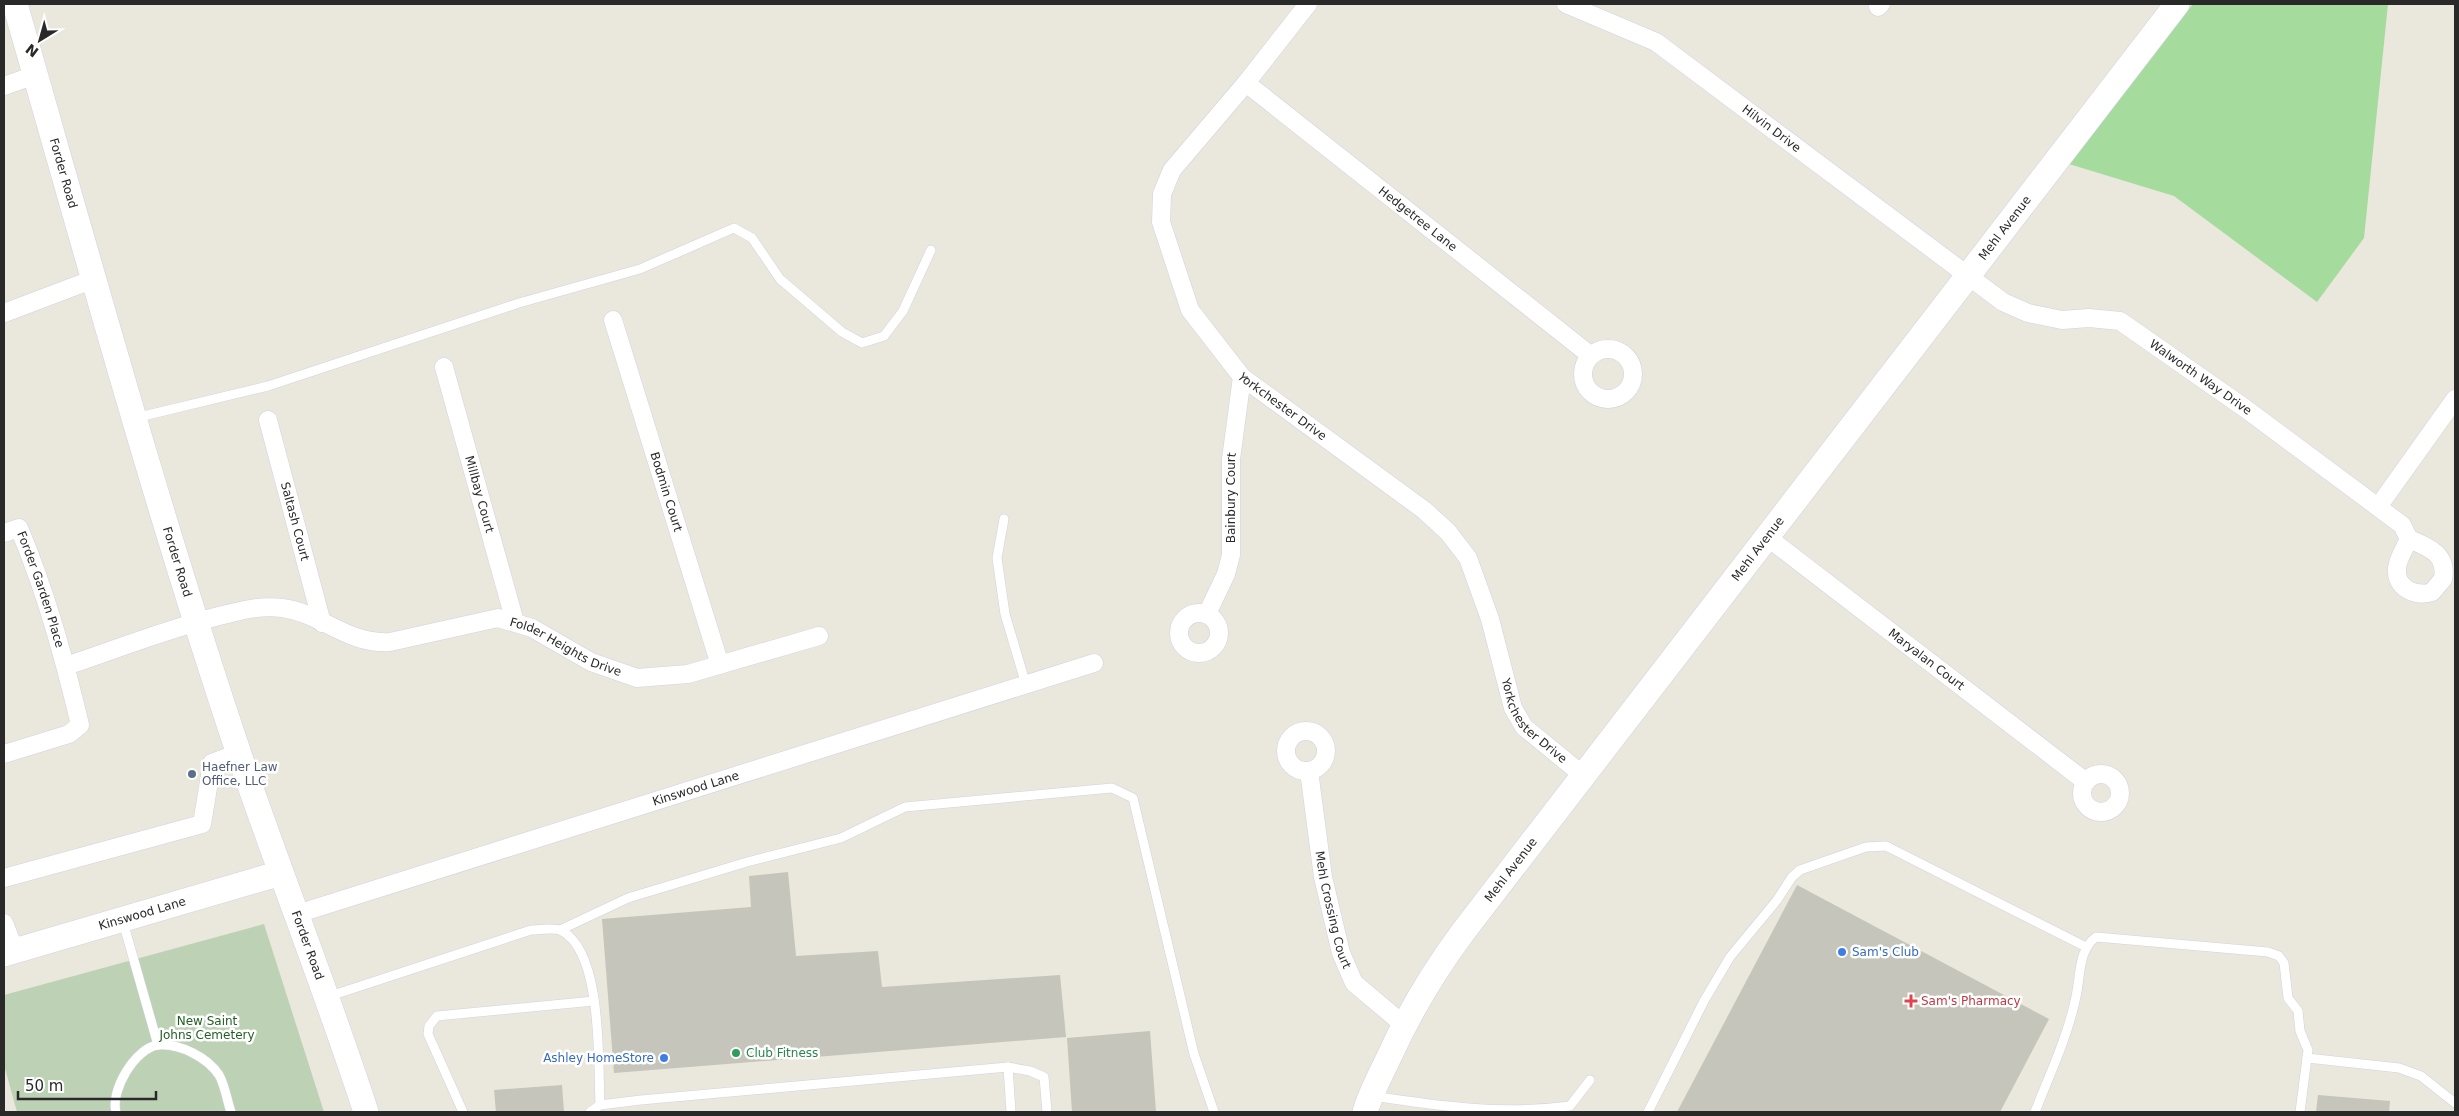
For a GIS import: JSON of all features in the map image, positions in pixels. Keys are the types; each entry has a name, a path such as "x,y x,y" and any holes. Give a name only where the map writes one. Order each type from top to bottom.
{"street":[{"name":"Forder Road","path":"14,4 94,280 197,622 239,753 327,997 366,1112"},
{"name":"Yorkchester Drive","path":"1308,4 1246,83 1172,170 1162,194 1160,222 1190,310 1242,377 1424,510 1448,532 1468,558 1490,619 1513,708 1524,727 1584,776"},
{"name":"Hilvin Drive","path":"1566,4 1656,42 1966,276"},
{"name":"Mehl Avenue","path":"1368,1104 1404,1025 1443,959 2173,5"},
{"path":"4,86 35,75"},
{"name":"Hedgetree Lane","path":"1246,83 1590,355"},
{"name":"Walworth Way Drive","path":"1966,276 2003,302 2028,313 2062,320 2089,318 2120,321 2246,409 2402,525 2409,539"},
{"path":"4,313 94,280"},
{"name":"Bodmin Court","path":"613,320 720,665"},
{"name":"Millbay Court","path":"444,368 515,622"},
{"name":"Bainbury Court","path":"1207,614 1226,574 1231,555 1231,459 1242,377"},
{"path":"2378,507 2455,399"},
{"name":"Saltash Court","path":"268,420 322,623"},
{"name":"Forder Garden Place","path":"4,533 20,528 33,561 66,666 80,725 69,734 4,754"},
{"name":"Maryalan Court","path":"1767,537 2086,782"},
{"name":"Folder Heights Drive","path":"197,622 258,607 282,608 305,614 342,634 373,643 390,642 498,618 532,628 591,662 637,678 688,674 819,636"},
{"name":"Forder Garden Place","path":"66,666 197,622"},
{"name":"Kinswood Lane","path":"297,914 1094,663"},
{"path":"4,878 202,824 212,763 239,753"},
{"name":"Mehl Crossing Court","path":"1309,771 1323,877 1341,953 1354,983 1404,1025"},
{"name":"Kinswood Lane","path":"9,952 281,873"},
{"path":"4,923 9,952"}],"lane":[{"path":"135,418 268,386 519,303 640,269 734,228 752,238 780,279 842,332 862,343 884,336 903,311 931,250"},
{"path":"1004,519 997,558 1005,614 1026,685"},
{"path":"327,997 531,930 560,930 628,898 747,862 841,838 905,807 1112,788 1133,798 1194,1054 1214,1112"},
{"path":"1648,1112 1704,1001 1730,957 1777,900 1792,877 1800,870 1866,847 1886,846 2086,947"},
{"path":"122,919 158,1045"},
{"path":"560,930 574,941 590,972 594,1001 600,1105"},
{"path":"2036,1112 2075,1001 2086,947 2096,938 2268,952 2279,956 2284,963 2288,998 2298,1011 2300,1031 2308,1050 2300,1112"},
{"path":"463,1112 428,1034 432,1021 437,1016 594,1001"},
{"path":"116,1112 118,1084 130,1066 143,1052 158,1045 176,1048 210,1064 220,1077 231,1112"},
{"path":"2307,1058 2399,1068 2421,1076 2455,1103"},
{"path":"1008,1067 1011,1112"},
{"path":"590,1112 600,1105 1008,1067 1030,1071 1044,1077 1047,1112"},
{"path":"1368,1104 1546,1110 1570,1106 1590,1080"}],"green space":[{"path":"2193,4 2388,4 2364,238 2317,302 2174,196 2069,164"},
{"name":"New Saint Johns Cemetery","path":"264,924 324,1112 17,1112 4,1065 4,995"}],"building":[{"path":"788,872 796,956 878,951 882,987 1060,975 1066,1037 614,1073 602,919 751,907 749,876"},
{"name":"Sam's Club","path":"1797,885 2049,1019 2000,1112 1677,1112"},
{"path":"1150,1031 1156,1112 1072,1112 1067,1038"},
{"path":"562,1085 564,1112 496,1112 494,1090"},
{"path":"2318,1095 2390,1101 2389,1112 2316,1112"}],"place":[{"name":"Haefner Law Office, LLC","path":"192,774"},
{"name":"Sam's Club","path":"1842,952"},
{"name":"Sam's Pharmacy","path":"1911,1001"},
{"name":"Club Fitness","path":"736,1053"},
{"name":"Ashley HomeStore","path":"664,1058"}]}
